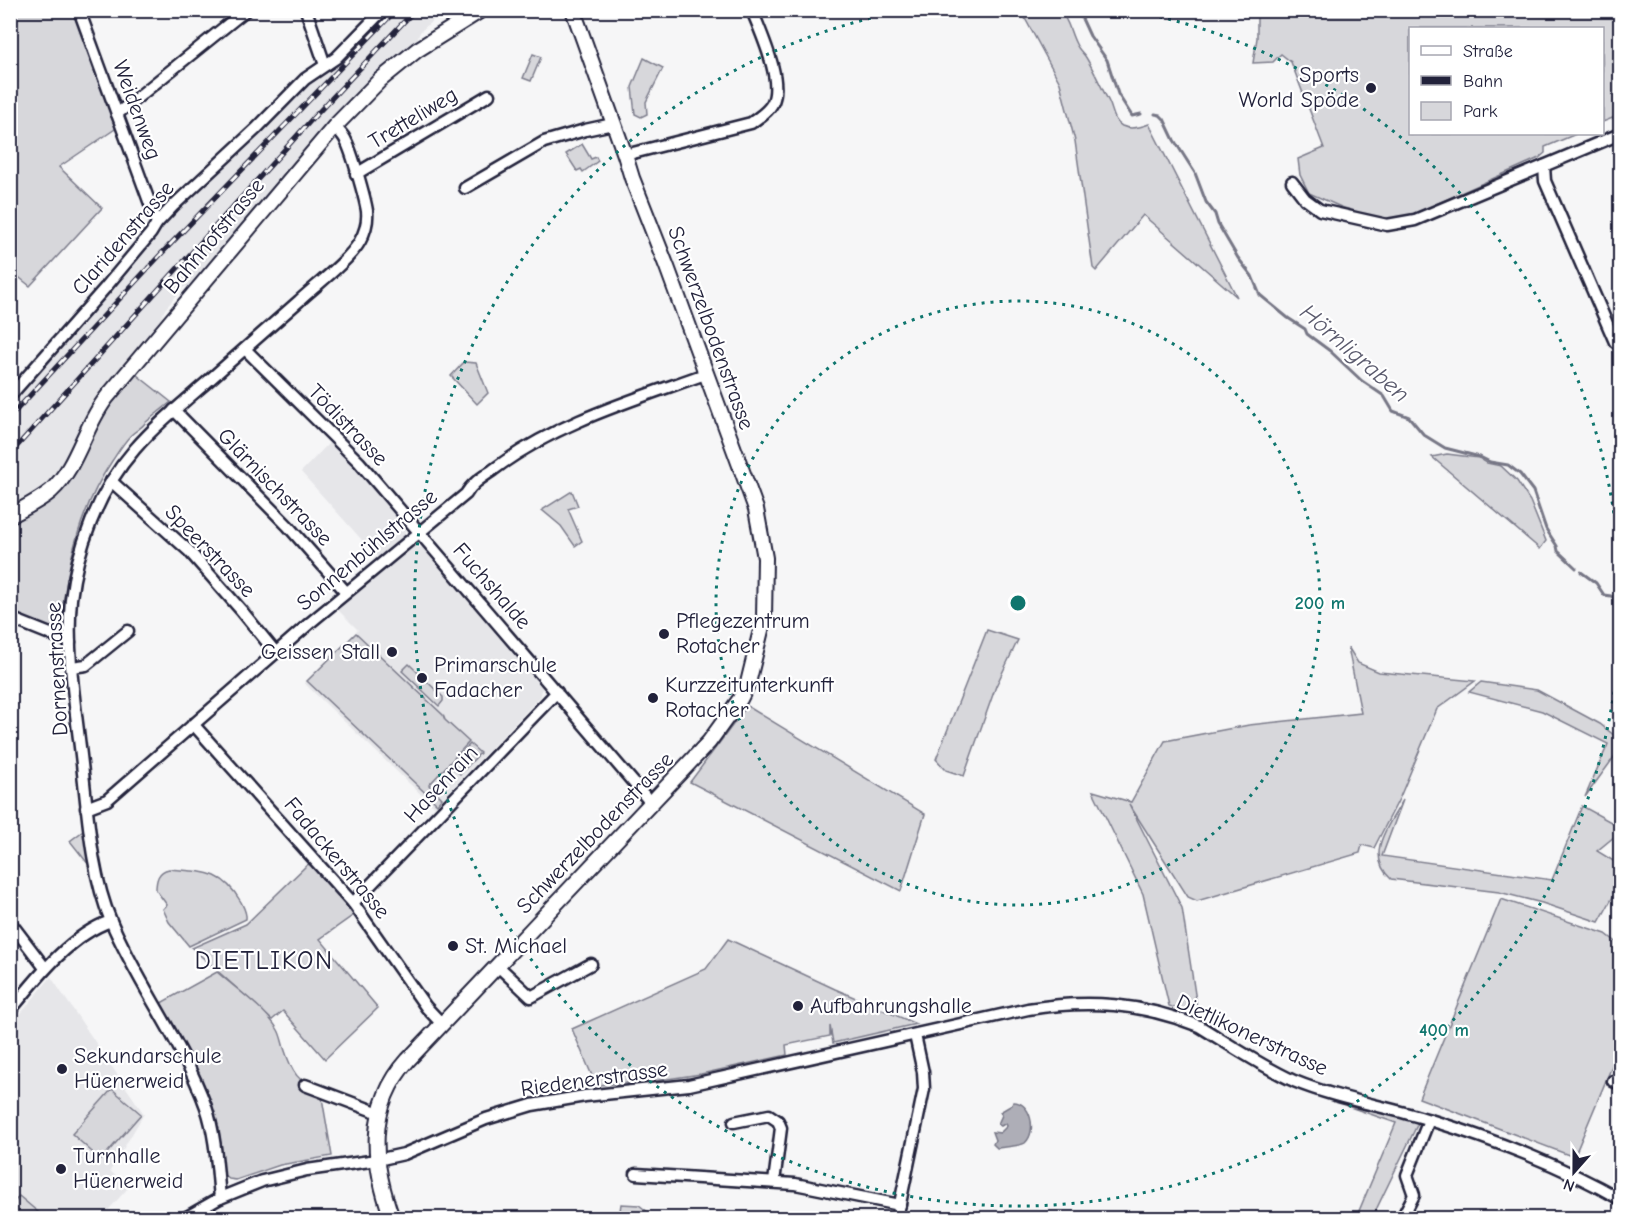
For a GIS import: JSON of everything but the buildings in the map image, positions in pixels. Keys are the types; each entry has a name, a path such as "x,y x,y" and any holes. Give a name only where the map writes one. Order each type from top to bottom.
{"street":[{"name":"Weidenweg","path":"79,10 157,222"},
{"path":"117,114 246,10"},
{"path":"306,10 325,65"},
{"name":"Claridenstrasse","path":"10,396 151,234 157,222 256,129 305,79 336,58 383,10"},
{"name":"Bahnhofstrasse","path":"10,516 43,497 56,485 73,461 93,415 106,397 335,126 380,80 417,50 481,10"},
{"name":"Schwerzelbodenstrasse","path":"392,1218 381,1184 377,1160 379,1113 386,1093 397,1074 723,725 732,708 737,689 751,667 764,618 765,558 756,509 632,178 626,155 573,10"},
{"path":"626,155 751,123 768,110 775,97 774,73 752,10"},
{"name":"Tretteliweg","path":"357,174 489,95"},
{"path":"465,188 544,142 613,124"},
{"name":"Dornenstrasse","path":"220,1198 214,1139 206,1107 188,1068 134,970 111,921 101,893 87,808 72,667 71,599 76,567 90,523 111,481 129,454 174,410 355,250 365,231 367,211 346,139 335,126"},
{"path":"1292,182 1305,199 1320,210 1387,225 1415,220 1620,134"},
{"path":"1544,166 1545,181 1615,342"},
{"name":"Tödistrasse","path":"245,349 359,462 419,532"},
{"name":"Sonnenbühlstrasse","path":"87,808 107,800 346,592 466,494 470,487 501,464 551,435 593,415 705,374"},
{"name":"Glärnischstrasse","path":"174,410 288,526 346,592"},
{"name":"Speerstrasse","path":"111,481 189,552 276,653"},
{"name":"Fuchshalde","path":"419,532 651,803"},
{"path":"10,618 70,642"},
{"path":"72,667 86,665 128,631"},
{"name":"Hasenrain","path":"353,903 557,692"},
{"name":"Fadackerstrasse","path":"193,724 353,903 426,1007 442,1024"},
{"path":"10,1011 45,968 95,926 111,921"},
{"path":"10,922 45,968"},
{"path":"498,966 531,996 591,964"},
{"name":"Dietlikonerstrasse","path":"915,1035 1028,1009 1060,1004 1103,1003 1163,1013 1199,1026 1268,1068 1296,1082 1336,1096 1429,1120 1506,1147 1620,1199"},
{"path":"897,1218 924,1089 922,1062 915,1035"},
{"name":"Riedenerstrasse","path":"185,1218 220,1198 273,1178 404,1154 486,1119 532,1105 568,1098 689,1085 915,1035"},
{"path":"305,1085 379,1113"},
{"path":"734,1122 769,1115 778,1121 781,1128 774,1182"},
{"path":"1402,1218 1414,1196 1407,1175 1429,1120"},
{"path":"636,1174 774,1182 812,1187 900,1205"}],"shaded area":[{"path":"386,11 443,11 420,32 415,45 330,122 193,285 184,287 165,309 161,319 109,381 109,385 82,425 58,474 41,492 11,510 11,402 172,214 274,118 311,79 323,76"},
{"path":"330,442 357,469 405,526 405,538 379,559 301,472"},
{"name":"Primarschule Fadacher","path":"413,546 423,548 542,688 541,696 435,806 304,683 358,630 337,609"},
{"name":"Sekundarschule Hüenerweid","path":"51,977 144,1114 110,1171 129,1187 101,1218 11,1218 11,1025"},
{"path":"1013,1102 1024,1106 1028,1111 1031,1124 1029,1138 1023,1144 997,1148 993,1144 995,1140 992,1132 1000,1133 1007,1126 1006,1123 1001,1126 998,1124 1002,1115 1000,1112"}],"green space":[{"path":"10,11 79,11 121,125 59,167 102,208 30,286 11,271"},
{"path":"1021,11 1060,11 1077,46 1094,72 1117,121 1128,128 1149,124 1237,297 1143,215 1096,271 1093,268 1075,141 1060,83"},
{"path":"1257,11 1620,11 1620,115 1604,122 1604,27 1409,27 1409,135 1574,135 1545,147 1545,153 1539,158 1414,214 1383,220 1341,207 1309,193 1300,175 1298,159 1324,148 1291,62 1281,54 1273,62 1253,63 1257,38"},
{"path":"533,54 541,57 531,81 523,78"},
{"path":"644,58 663,68 646,102 647,114 641,117 635,114 632,87"},
{"path":"582,144 591,159 596,157 598,161 583,172 581,169 577,171 566,154"},
{"path":"464,362 476,363 488,393 477,404 451,376"},
{"path":"132,371 171,402 133,433 100,481 75,544 59,633 11,611 11,524 52,495 97,417"},
{"path":"1447,454 1479,458 1487,463 1501,466 1517,481 1530,501 1546,541 1540,549 1432,457"},
{"path":"572,491 578,506 568,509 582,541 575,546 561,526 542,510"},
{"path":"987,630 1018,640 996,686 964,776 946,770 936,759"},
{"path":"356,633 469,742 429,785 442,798 437,804 307,681"},
{"path":"1348,647 1358,663 1379,672 1475,681 1437,709 1400,797 1374,848 1362,845 1360,853 1197,901 1188,897 1129,804 1182,908 1198,1014 1169,1006 1143,894 1093,791 1131,802 1165,741 1249,725 1361,713"},
{"path":"409,664 443,697 439,706 402,671"},
{"path":"1481,682 1537,690 1600,724 1620,740 1620,749 1585,797 1608,744 1542,711 1469,692"},
{"path":"747,706 925,814 901,891 690,782"},
{"path":"470,744 480,753 460,774 450,765"},
{"path":"1403,800 1382,856 1552,880 1582,806 1620,827 1620,832 1597,851 1620,865 1620,884 1599,922 1542,903 1499,892 1391,879 1383,869 1379,850 1386,829"},
{"path":"83,831 89,865 70,841"},
{"path":"313,863 355,914 320,939 378,1008 325,1059 283,1011 272,1020 192,948 246,924 307,865"},
{"path":"169,869 211,874 227,883 241,902 246,919 189,946 169,922 163,909 167,905 156,890 158,876"},
{"path":"1501,899 1606,934 1620,945 1620,1047 1574,1157 1419,1098"},
{"path":"728,939 916,1024 833,1043 830,1026 830,1036 786,1045 787,1055 701,1074 647,1082 596,1085 572,1029 706,969"},
{"path":"217,972 250,999 273,1022 297,1076 321,1092 332,1156 280,1165 236,1180 224,1175 219,1130 211,1101 161,1003"},
{"path":"112,1089 141,1114 101,1160 72,1134"},
{"path":"1347,1106 1419,1121 1372,1218 1356,1218 1396,1123"},
{"path":"19,1196 45,1218 11,1218 11,1206"},
{"path":"621,1204 639,1205 653,1218 619,1218"}],"waterway":[{"name":"Hörnligraben","path":"1078,10 1090,36 1107,60 1118,94 1132,116 1141,114"},
{"name":"Hörnligraben","path":"1155,114 1164,119 1195,173 1206,202 1215,214 1218,224 1238,258 1252,276 1260,295 1305,329 1307,334 1330,351 1362,381 1384,396 1393,411 1409,417 1424,435 1445,448 1508,465 1520,474 1533,491 1546,529 1558,551 1576,568"},
{"path":"1581,572 1596,583 1604,595 1611,596 1620,602"}],"railway":[{"path":"10,417 162,253 396,10"},
{"path":"10,454 313,118 415,10"}],"place":[{"name":"Sports World Spöde","path":"1371,88"},
{"name":"Pflegezentrum Rotacher","path":"664,634"},
{"name":"Geissen Stall","path":"392,652"},
{"name":"Primarschule Fadacher","path":"422,678"},
{"name":"Kurzzeitunterkunft Rotacher","path":"653,698"},
{"name":"St. Michael","path":"453,946"},
{"name":"Aufbahrungshalle","path":"798,1006"},
{"name":"Sekundarschule Hüenerweid","path":"62,1069"},
{"name":"Turnhalle Hüenerweid","path":"61,1169"}],"district":[{"name":"DIETLIKON","path":"264,961"}]}
